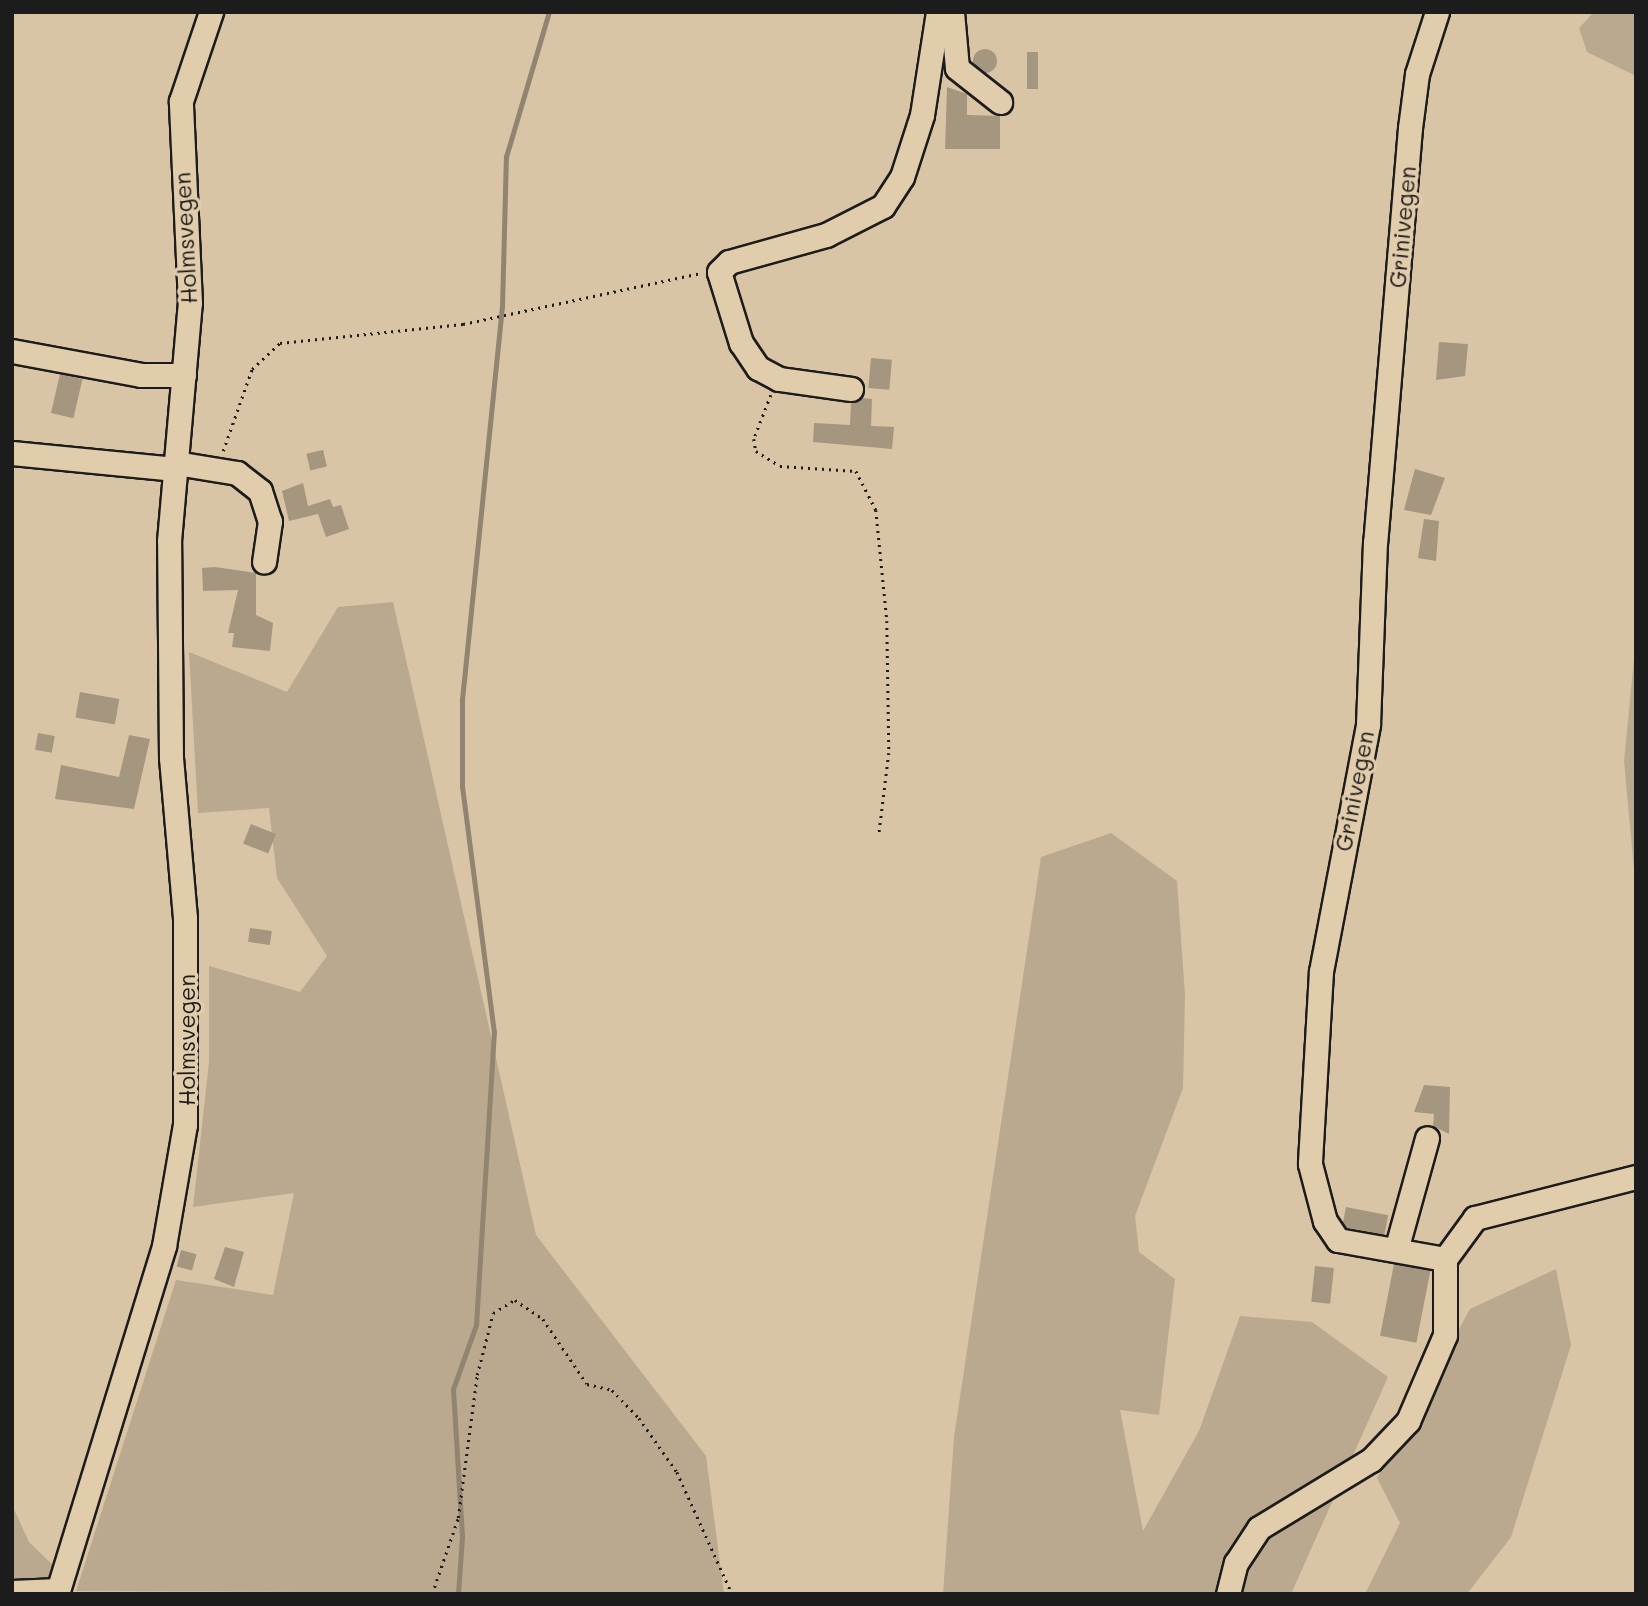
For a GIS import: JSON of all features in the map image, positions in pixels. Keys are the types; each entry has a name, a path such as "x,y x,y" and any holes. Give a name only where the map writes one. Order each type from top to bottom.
{"street":[{"name":"Holmsvegen","path":"58,1592 164,1246 185,1125 185,918 167,655 175,466 190,303 181,101 211,12"},
{"path":"851,389 779,379 758,368 741,343 719,272 726,265 826,235 883,206 902,177 922,115 938,12"},
{"path":"951,12 957,68 1000,102"},
{"name":"Grinivegen","path":"1437,12 1417,74 1410,128 1375,542 1368,725 1321,971 1310,1164 1330,1233 1357,1246 1445,1259"},
{"path":"12,351 141,375 184,375"},
{"path":"12,453 237,473 266,499 264,562"},
{"path":"1396,1250 1427,1138"},
{"path":"1228,1594 1236,1563 1259,1528 1371,1460 1408,1421 1443,1343 1445,1259 1475,1218 1636,1177"},
{"path":"16,1584 58,1592"}],"path":[{"path":"212,469 228,445 251,369 280,343 463,324 726,265"},
{"path":"779,379 758,426 757,451 780,466 856,471 876,510 887,621 889,753 878,834"},
{"path":"432,1594 458,1518 477,1376 493,1313 515,1300 544,1319 587,1384 612,1390 639,1418 677,1472 732,1594"}],"shaded area":[{"path":"1594,12 1636,12 1636,76 1587,52 1579,28"},
{"path":"393,602 536,1235 706,1456 724,1594 76,1591 176,1280 273,1295 294,1193 193,1207 209,1062 209,966 300,992 327,956 277,878 269,808 198,813 189,652 287,692 338,607"},
{"path":"1636,639 1636,879 1635,880 1624,761"},
{"path":"1111,833 1177,881 1185,995 1183,1088 1135,1216 1139,1252 1175,1279 1159,1415 1120,1410 1143,1531 1199,1431 1240,1316 1312,1322 1388,1377 1291,1594 943,1594 954,1437 1041,857"},
{"path":"1556,1269 1571,1345 1511,1537 1467,1594 1365,1594 1400,1523 1377,1478 1470,1309"},
{"path":"12,1505 29,1542 55,1567 58,1588 12,1591"}],"building":[{"path":"985,49 996,56 997,61 990,72 985,73 974,66 973,61 980,50"},
{"path":"1027,52 1038,52 1038,89 1027,89"},
{"path":"947,87 967,94 967,115 1000,116 1000,149 945,149"},
{"path":"1439,342 1468,344 1465,376 1436,380"},
{"path":"871,358 892,360 889,390 868,388"},
{"path":"60,374 82,379 73,418 51,413"},
{"path":"861,398 872,399 871,426 894,427 892,449 813,442 814,423 850,425 851,403"},
{"path":"323,450 327,467 310,470 306,454"},
{"path":"1415,469 1445,478 1431,515 1404,510"},
{"path":"303,483 308,506 330,499 333,507 341,505 349,529 326,537 318,514 289,521 282,491"},
{"path":"1424,519 1439,521 1436,561 1418,558"},
{"path":"215,567 256,573 256,615 273,623 270,651 232,647 234,633 228,633 238,590 203,591 202,568"},
{"path":"80,692 119,699 115,725 75,718"},
{"path":"38,733 55,736 52,753 35,750"},
{"path":"129,735 150,739 134,809 55,799 61,765 119,777"},
{"path":"251,824 276,834 268,854 243,843"},
{"path":"250,928 272,931 270,945 248,942"},
{"path":"1424,1085 1450,1087 1449,1134 1433,1126 1434,1114 1414,1112"},
{"path":"1346,1207 1388,1215 1384,1235 1342,1227"},
{"path":"225,1247 244,1252 234,1287 214,1279"},
{"path":"181,1250 196,1254 192,1271 177,1266"},
{"path":"1394,1264 1430,1271 1416,1343 1380,1336"},
{"path":"1315,1266 1334,1268 1330,1304 1311,1302"}],"waterway":[{"path":"458,1594 462,1537 453,1389 476,1325 494,1033 462,787 462,700 502,307 506,157 549,12"}]}
